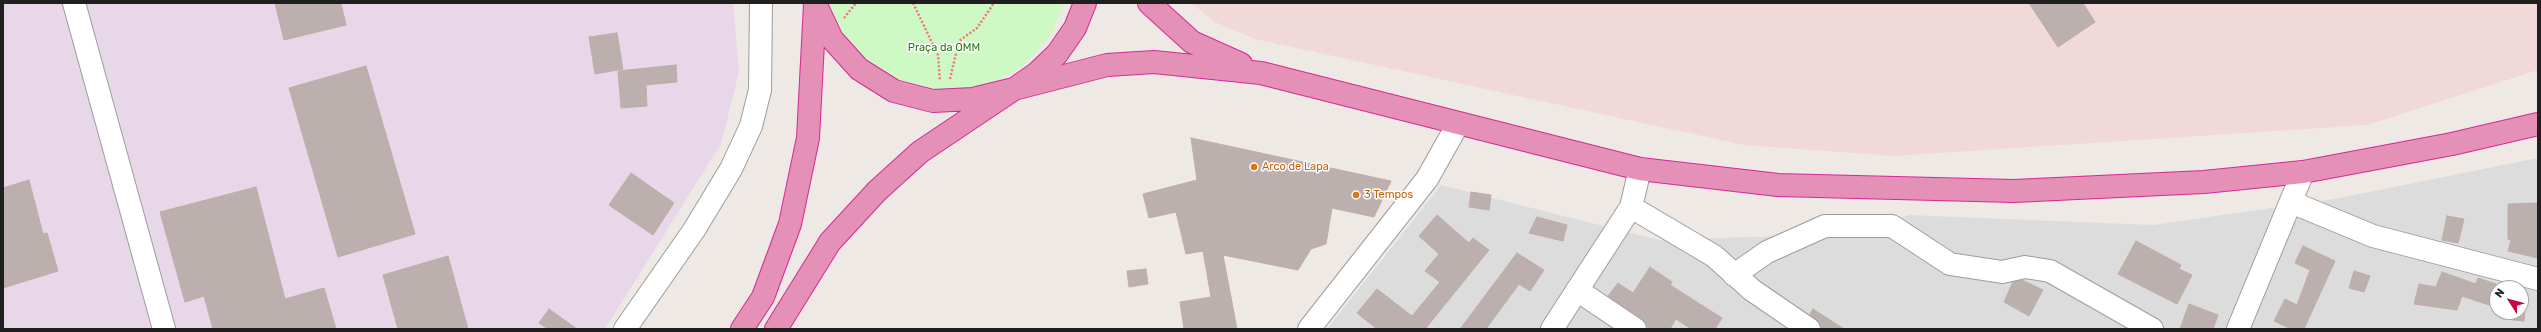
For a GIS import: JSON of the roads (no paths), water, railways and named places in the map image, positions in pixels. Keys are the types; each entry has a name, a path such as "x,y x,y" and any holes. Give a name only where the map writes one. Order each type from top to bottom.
{"highway":[{"path":"815,3 832,39 859,70 894,91 933,101 973,99 1107,65 1154,62 1261,73 1640,169 1778,186 1958,192 2014,191 2204,182 2304,172 2452,144 2538,124"},
{"path":"742,329 763,297 790,224 808,138 815,3"},
{"path":"776,329 830,242 878,191 920,152 1038,73 1057,54 1075,28 1085,3"},
{"path":"1149,3 1192,42 1261,73"}],"street":[{"path":"74,3 164,329"},
{"path":"625,329 694,230 732,168 750,126 760,90 760,3"},
{"path":"1309,329 1427,178 1458,124"},
{"path":"1552,329 1630,206 1640,169"},
{"path":"2238,329 2304,172"},
{"path":"2291,202 2373,236 2538,278"},
{"path":"1630,206 1714,256 1734,275 1810,329"},
{"path":"1734,275 1767,252 1826,226 1892,226 1950,264 2002,272 2025,267 2050,271 2152,329"},
{"path":"1577,290 1635,329"}],"place":[{"name":"Arco de Lapa","path":"1254,167"},
{"name":"3 Tempos","path":"1356,195"}],"park label":[{"name":"Praça da OMM","path":"944,48"}]}
